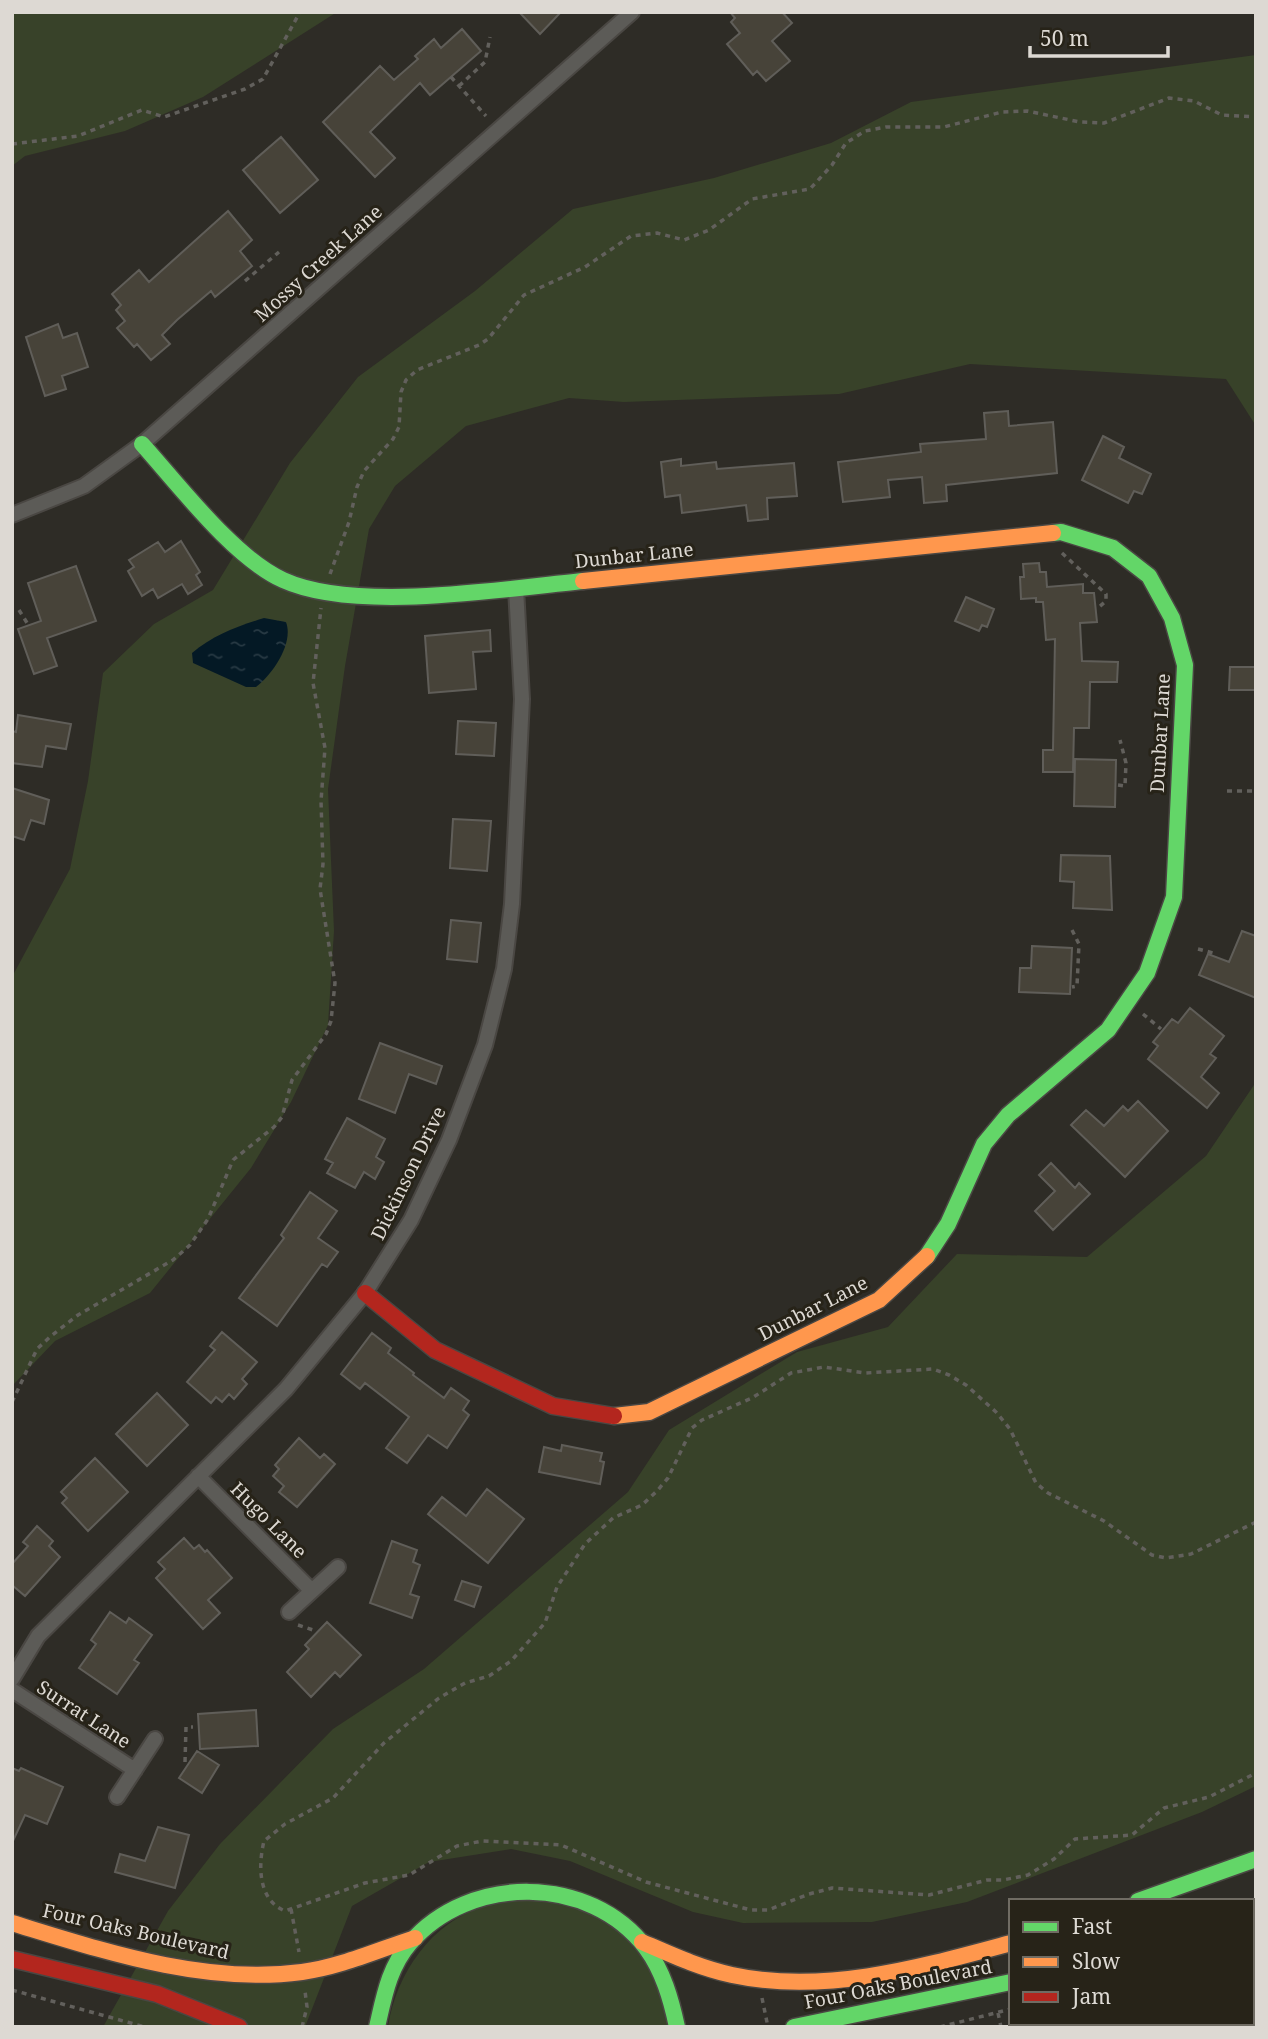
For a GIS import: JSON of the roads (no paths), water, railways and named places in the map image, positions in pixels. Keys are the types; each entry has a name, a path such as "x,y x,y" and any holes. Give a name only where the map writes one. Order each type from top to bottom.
{"street":[{"name":"Mossy Creek Lane","path":"12,515 84,485 142,444 632,12"},
{"name":"Dunbar Lane","path":"142,444 232,542 282,580 337,596 363,598 516,588 1061,531 1113,548 1149,576 1172,618 1185,665 1174,897 1147,973 1108,1030 1008,1115 984,1144 948,1224 925,1259 879,1300 649,1412 620,1416 589,1414 553,1406 435,1350 365,1293"},
{"name":"Dickinson Drive","path":"12,1679 38,1636 286,1389 365,1293 411,1220 449,1140 485,1045 504,969 512,897 522,699 516,588"},
{"name":"Hugo Lane","path":"198,1476 312,1591"},
{"path":"289,1612 338,1567"},
{"name":"Surrat Lane","path":"12,1690 135,1770"},
{"path":"117,1797 155,1739"},
{"path":"1144,1899 1256,1859"},
{"path":"377,2027 378,2011 391,1972 415,1938 430,1923 465,1901 500,1890 553,1891 597,1906 640,1941 667,1985 677,2027"},
{"name":"Four Oaks Boulevard","path":"12,1923 154,1960 233,1974 303,1972 415,1938"},
{"name":"Four Oaks Boulevard","path":"640,1941 672,1958 736,1978 794,1982 843,1980 950,1960 1009,1944"},
{"path":"12,1959 110,1982 195,2008 239,2027"},
{"name":"Four Oaks Boulevard","path":"794,2027 1009,1982"}],"water":[{"path":"264,618 286,622 287,639 275,666 256,687 246,687 193,663 192,653 208,641"}]}
